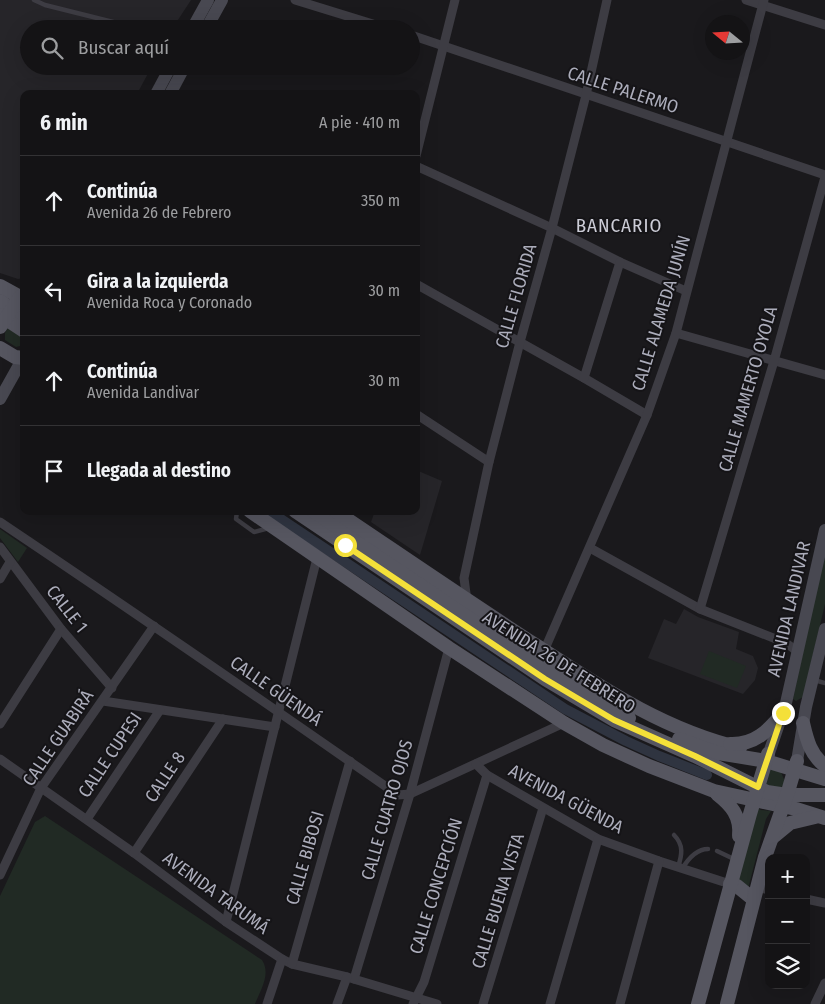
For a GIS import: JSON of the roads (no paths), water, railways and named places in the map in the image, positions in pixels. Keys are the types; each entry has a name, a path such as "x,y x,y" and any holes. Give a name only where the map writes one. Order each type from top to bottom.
{"main road":[{"path":"197,20 208,0"},
{"path":"211,20 222,0"},
{"path":"158,90 166,75"},
{"path":"172,90 180,75"},
{"path":"0,286 20,295"},
{"path":"4,318 20,298"},
{"path":"0,301 4,318 20,328"},
{"path":"4,318 20,317"},
{"path":"0,348 7,354 20,357"},
{"path":"0,398 20,365"},
{"name":"AVENIDA 26 DE FEBRERO","path":"256,515 449,648 558,719 603,745 714,792 756,794 785,801 822,817"},
{"name":"AVENIDA 26 DE FEBRERO","path":"301,515 545,679 635,730 695,756 756,794"},
{"name":"AVENIDA 26 DE FEBRERO","path":"319,515 532,658 628,717 718,753 767,757"},
{"name":"AVENIDA 26 DE FEBRERO","path":"341,515 467,601 632,707 696,736 796,765 825,769"},
{"name":"AVENIDA LANDIVAR","path":"767,757 783,713 825,530"},
{"path":"727,1004 760,892 770,839 785,801 796,765 803,722 819,681 825,629"},
{"path":"720,743 734,744 754,740 770,729 783,713"},
{"path":"803,722 812,754 825,766"},
{"path":"698,1004 767,757"},
{"name":"AVENIDA 26 DE FEBRERO","path":"796,765 825,778"},
{"path":"714,792 734,809 738,818 740,829 737,859"},
{"name":"AVENIDA 26 DE FEBRERO","path":"785,801 825,795"},
{"path":"770,839 790,823 807,818 822,817"},
{"path":"730,884 760,892"}],"street":[{"path":"295,0 360,20"},
{"path":"420,141 455,0"},
{"name":"CALLE FLORIDA","path":"467,601 464,578 490,462 586,95 607,0"},
{"path":"746,0 763,3 825,25"},
{"name":"CALLE ALAMEDA JUNÍN","path":"544,651 647,415 676,333 763,3"},
{"name":"CALLE PALERMO","path":"420,39 727,141 825,176"},
{"path":"420,168 686,291"},
{"name":"CALLE MAMERTO OYOLA","path":"700,609 774,361 825,176"},
{"path":"584,378 620,262"},
{"path":"420,286 647,415"},
{"path":"676,333 825,375"},
{"path":"420,417 490,462"},
{"name":"CALLE GÜENDÁ","path":"0,522 398,795 410,794"},
{"name":"CALLE 1","path":"0,547 61,629 112,688"},
{"path":"590,548 700,609 786,643 798,652"},
{"path":"226,922 317,558"},
{"path":"0,579 10,562"},
{"name":"CALLE GUABIRÁ","path":"0,875 41,788 154,626"},
{"path":"0,724 61,629"},
{"name":"CALLE CUATRO OJOS","path":"338,1004 351,978 410,794 449,648"},
{"path":"103,701 275,727"},
{"name":"CALLE CUPESI","path":"86,819 160,710"},
{"name":"CALLE 8","path":"134,853 223,719"},
{"path":"410,794 547,730 552,722 558,719"},
{"name":"AVENIDA TARUMÁ","path":"0,759 134,853 226,922 282,959 292,964 351,978 414,1001 437,1004"},
{"name":"CALLE BIBOSI","path":"292,964 350,761"},
{"name":"AVENIDA GÜENDA","path":"476,764 487,775 598,839 659,862 730,884"},
{"name":"CALLE CONCEPCIÓN","path":"414,1001 424,982 487,775"},
{"name":"CALLE BUENA VISTA","path":"483,1004 543,808"},
{"path":"550,1004 598,839"},
{"path":"620,1004 659,862"},
{"path":"810,900 825,903"},
{"path":"267,1004 282,959"},
{"path":"814,1004 825,983"}],"lane":[{"path":"34,0 45,5 105,20"},
{"path":"236,515 236,519 254,532 272,527"},
{"path":"674,835 681,846 680,868"},
{"path":"680,868 697,852 708,849"},
{"path":"717,850 737,859"}],"waterway":[{"path":"275,515 565,709 626,741 707,775"}],"district":[{"name":"BANCARIO","path":"619,225"}]}
